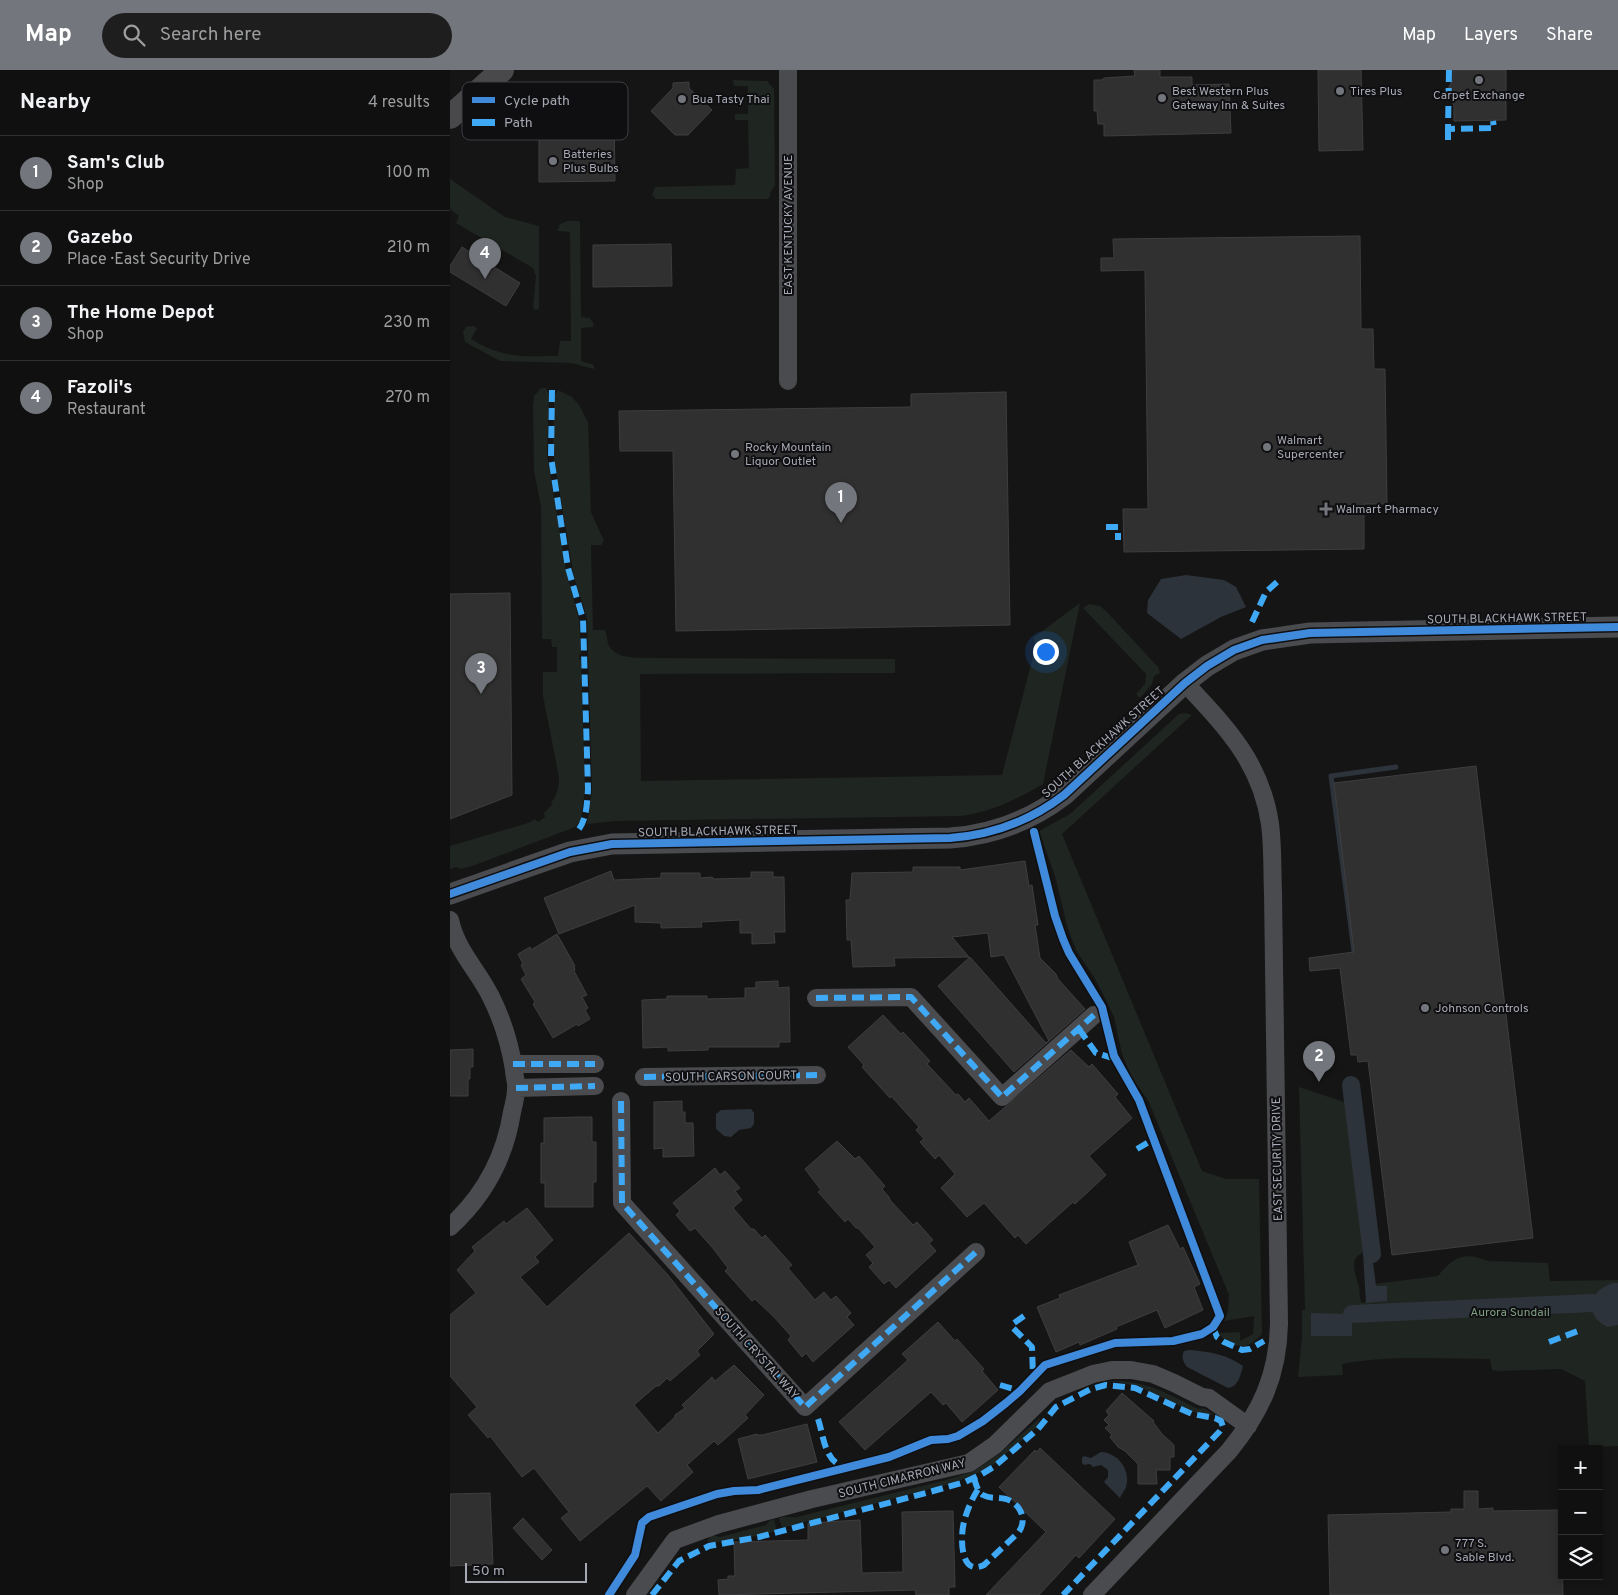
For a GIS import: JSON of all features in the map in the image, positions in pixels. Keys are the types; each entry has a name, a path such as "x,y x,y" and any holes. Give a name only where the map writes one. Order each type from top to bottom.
{"main road":[{"path":"489,82 502,70"},
{"path":"450,117 462,106"}],"street":[{"name":"EAST KENTUCKY AVENUE","path":"788,70 788,380"},
{"name":"SOUTH BLACKHAWK STREET","path":"450,894 570,852 612,844 950,838 992,832 1030,817 1064,795 1185,683 1207,666 1234,650 1262,640 1292,635 1618,628"},
{"name":"EAST SECURITY DRIVE","path":"1092,1595 1229,1451 1248,1426 1262,1402 1270,1383 1276,1359 1279,1334 1271,836 1265,800 1250,764 1233,736 1185,683"},
{"path":"450,920 460,949 490,995 502,1022 511,1050 516,1088 510,1126 494,1172 478,1197 450,1227"},
{"path":"816,998 910,997 1002,1097 1094,1015"},
{"path":"513,1064 595,1064"},
{"name":"SOUTH CARSON COURT","path":"644,1077 817,1075"},
{"path":"516,1088 595,1086"},
{"name":"SOUTH CRYSTAL WAY","path":"621,1101 622,1203 805,1408 976,1252"},
{"name":"SOUTH CIMARRON WAY","path":"635,1595 675,1540 719,1524 969,1463 995,1445 1050,1391 1093,1374 1112,1370 1131,1370 1153,1374 1202,1397 1209,1398 1248,1426"}],"green space":[{"path":"733,80 767,81 774,89 775,185 770,193 770,197 767,199 656,199 652,195 655,187 735,185 736,169 749,168 748,120 735,120 735,114 748,114 748,86 734,86"},
{"path":"450,179 505,217 539,226 539,309 533,308 536,276 533,268 456,223 459,216 450,209"},
{"path":"568,221 579,221 580,223 581,317 590,318 594,324 593,327 581,328 581,361 594,365 594,369 571,363 500,361 465,342 463,332 466,327 473,326 477,328 471,339 493,350 513,355 558,356 560,341 571,341 570,232 557,231 560,224"},
{"path":"541,388 546,388 549,394 547,455 566,571 579,619 585,789 581,820 575,827 475,865 461,869 456,867 450,869 450,846 528,823 535,819 538,822 545,817 544,813 552,805 551,803 558,788 559,777 543,696 543,672 557,672 557,647 552,647 551,639 542,639 541,506 534,471 533,406 534,396"},
{"path":"558,390 572,397 579,405 588,422 591,512 604,541 601,545 591,545 593,630 605,630 609,646 612,650 623,656 640,658 895,659 895,673 640,674 641,781 1002,775 1036,645 1033,638 1080,603 1043,784 1023,795 983,812 961,816 616,821 587,824 592,790 587,618 574,577 553,453 554,395"},
{"path":"1089,604 1100,606 1107,612 1158,667 1160,673 1154,676 1152,684 1140,698 1136,694 1145,684 1146,674 1083,608"},
{"path":"1186,713 1192,715 1062,834 1202,1171 1226,1179 1259,1179 1262,1334 1252,1343 1244,1346 1228,1342 1219,1333 1240,1332 1240,1341 1253,1334 1254,1316 1224,1321 1228,1311 1229,1295 1148,1100 1133,1080 1126,1064 1114,1017 1095,979 1076,950 1067,926 1055,876 1039,831 1070,814 1179,714"},
{"name":"Aurora Sundail","path":"1299,1087 1350,1104 1368,1251 1361,1253 1357,1257 1354,1265 1362,1303 1366,1302 1366,1285 1438,1276 1454,1260 1466,1256 1488,1261 1548,1263 1550,1281 1618,1280 1618,1446 1589,1445 1585,1381 1561,1369 1497,1371 1492,1370 1490,1359 1396,1358 1342,1364 1343,1375 1298,1377 1302,1336 1302,1310 1305,1310"},
{"path":"1121,1381 1152,1387 1198,1409 1204,1408 1214,1415 1193,1412 1140,1387 1118,1382 1106,1382"},
{"path":"1041,1417 1036,1428 994,1464 981,1472 953,1483 782,1528 779,1518 797,1517 946,1480 974,1471 999,1454"},
{"path":"774,1519 777,1531 758,1536 710,1543 707,1541 712,1535 720,1537 766,1525"}],"shaded area":[{"path":"1186,575 1224,580 1236,587 1246,607 1221,617 1181,639 1147,613 1148,600 1161,579"},
{"path":"751,1109 754,1113 754,1124 751,1128 739,1130 731,1137 724,1136 716,1129 716,1114 721,1110"},
{"path":"1363,1253 1372,1254 1376,1286 1387,1286 1387,1301 1366,1303"},
{"path":"1613,1283 1618,1283 1618,1325 1607,1327 1594,1316 1592,1303 1599,1291"},
{"path":"1311,1313 1352,1314 1352,1336 1311,1336"},
{"path":"1184,1351 1217,1354 1243,1366 1237,1383 1228,1388 1187,1367 1183,1356"},
{"path":"1101,1452 1118,1459 1125,1469 1127,1481 1120,1498 1104,1482 1108,1477 1108,1470 1101,1465 1093,1467 1090,1464 1084,1465 1082,1463 1084,1456 1091,1458"}],"building":[{"name":"Best Western Plus Gateway Inn & Suites","path":"1134,70 1160,70 1160,77 1192,77 1192,85 1229,84 1231,133 1104,136 1104,124 1098,124 1097,111 1094,111 1094,80 1135,76"},
{"path":"1318,70 1361,70 1363,150 1319,151"},
{"path":"1453,70 1506,70 1506,120 1454,121 1454,106 1448,92 1453,79"},
{"name":"Bua Tasty Thai","path":"689,82 689,88 712,110 688,135 675,135 651,111 673,88 673,83"},
{"path":"539,140 614,140 615,181 539,182"},
{"name":"Walmart Supercenter","path":"1360,236 1361,329 1373,329 1374,369 1385,369 1387,504 1364,504 1364,549 1124,552 1123,509 1148,509 1145,270 1101,271 1101,258 1114,258 1113,239"},
{"path":"671,244 672,286 593,287 593,245"},
{"path":"462,247 520,283 506,306 450,272 450,266"},
{"path":"1006,392 1010,625 676,631 673,451 620,451 619,411 911,407 911,394"},
{"path":"510,593 512,795 450,819 450,594"},
{"name":"Johnson Controls","path":"1476,766 1533,1238 1392,1255 1368,1061 1358,1062 1357,1055 1351,1055 1340,968 1310,971 1309,958 1354,952 1334,783"},
{"path":"1025,861 1029,886 1032,885 1038,925 1035,925 1040,958 1085,1009 1049,1041 1004,955 991,957 988,933 952,937 969,957 894,958 895,966 853,967 851,940 847,940 846,900 850,900 852,873 913,872 913,867 960,867 960,870"},
{"path":"611,871 614,880 661,878 661,873 700,873 700,878 712,877 714,879 751,878 751,872 773,872 773,877 784,877 785,932 774,932 775,943 752,944 752,933 740,933 740,920 701,922 702,927 661,928 661,923 635,922 635,905 559,934 544,898"},
{"path":"557,934 575,966 574,971 587,995 582,997 588,1008 585,1010 590,1019 553,1038 521,979 526,975 518,954 530,947 531,950"},
{"path":"970,957 1046,1043 1049,1041 1014,1072 938,986"},
{"path":"778,981 778,988 789,987 790,1042 779,1042 779,1047 708,1047 708,1050 668,1051 668,1047 643,1048 642,1000 667,999 667,996 707,996 707,999 745,998 745,988 756,988 756,982"},
{"path":"883,1015 901,1034 903,1032 930,1061 927,1064 956,1095 958,1094 965,1102 969,1098 989,1121 1071,1050 1089,1067 1092,1064 1118,1094 1115,1097 1132,1118 1089,1156 1106,1175 1075,1204 1073,1202 1026,1244 1018,1235 1015,1238 984,1203 967,1217 941,1188 955,1174 939,1155 935,1159 920,1142 924,1139 916,1130 919,1127 862,1067 864,1065 848,1047"},
{"path":"473,1049 473,1067 470,1067 468,1096 450,1096 450,1050"},
{"path":"682,1101 685,1123 693,1123 694,1156 663,1157 663,1148 654,1149 654,1102"},
{"path":"592,1117 592,1142 596,1142 596,1182 593,1182 593,1207 545,1207 545,1183 541,1183 541,1143 544,1143 544,1118"},
{"path":"837,1141 855,1159 859,1156 885,1186 882,1189 890,1200 913,1225 917,1222 933,1240 929,1243 936,1251 896,1288 889,1280 884,1284 869,1267 873,1263 866,1255 875,1247 848,1219 845,1222 818,1192 821,1190 805,1169"},
{"path":"715,1168 720,1175 725,1171 740,1188 735,1191 742,1200 733,1208 751,1229 754,1229 762,1238 765,1235 792,1265 788,1268 815,1300 824,1292 831,1300 836,1296 851,1313 847,1317 854,1325 813,1362 806,1353 802,1357 788,1340 791,1336 774,1317 755,1299 752,1301 725,1271 728,1268 695,1228 690,1231 676,1215 680,1211 673,1203"},
{"path":"527,1208 553,1240 535,1257 539,1262 520,1277 547,1307 629,1233 668,1275 714,1334 697,1351 700,1355 670,1381 667,1378 634,1405 658,1433 675,1415 685,1408 682,1405 712,1377 715,1381 734,1365 764,1395 745,1415 748,1418 735,1430 718,1445 714,1441 687,1465 693,1472 661,1501 647,1486 580,1541 561,1518 569,1512 534,1468 522,1477 490,1436 488,1438 468,1415 477,1407 450,1376 450,1315 476,1293 457,1270 475,1251 472,1247 504,1221 506,1224"},
{"path":"1168,1225 1180,1249 1183,1247 1200,1284 1194,1287 1203,1310 1165,1328 1157,1310 1080,1345 1079,1342 1056,1352 1037,1307 1060,1298 1059,1295 1138,1265 1129,1242"},
{"path":"938,1322 955,1341 957,1339 984,1369 982,1371 998,1390 962,1422 946,1403 943,1405 931,1392 865,1450 839,1422 908,1360 902,1354"},
{"path":"1122,1393 1154,1421 1162,1434 1174,1445 1174,1457 1170,1457 1170,1470 1156,1470 1157,1484 1138,1484 1138,1464 1118,1447 1110,1437 1112,1435 1105,1428 1109,1425 1104,1420 1109,1415 1106,1411"},
{"path":"807,1424 817,1462 748,1479 738,1439"},
{"path":"1040,1448 1115,1519 1079,1558 1076,1555 1039,1595 986,1595 1046,1532 999,1487 1035,1450 1037,1452"},
{"name":"777 S. Sable Blvd.","path":"1464,1491 1478,1491 1478,1509 1493,1508 1493,1511 1558,1510 1558,1580 1563,1580 1563,1595 1330,1595 1328,1515 1451,1512 1451,1509 1464,1509"},
{"path":"490,1493 493,1564 450,1566 450,1494"},
{"path":"953,1511 955,1587 949,1587 949,1595 916,1595 915,1590 719,1595 718,1580 728,1579 728,1576 735,1576 734,1542 808,1540 808,1523 860,1520 862,1573 903,1572 902,1512"},
{"path":"523,1518 552,1550 542,1560 513,1528"}],"waterway":[{"path":"1355,959 1331,776 1396,767"},
{"path":"1351,1085 1372,1254"},
{"path":"1352,1314 1592,1303"}],"marked path":[{"path":"1449,70 1448,129 1494,128 1493,121"},
{"path":"1448,129 1448,140"},
{"path":"552,390 551,457 568,568 583,619 588,789 585,815 579,829"},
{"path":"1106,527 1118,527 1118,540"},
{"path":"1252,622 1266,592 1278,581"},
{"path":"816,998 911,997 1002,1097 1094,1015"},
{"path":"1079,1029 1096,1053 1116,1059"},
{"path":"513,1064 595,1064"},
{"path":"644,1077 817,1075"},
{"path":"516,1088 595,1086"},
{"path":"621,1101 622,1203 805,1407 976,1252"},
{"path":"1137,1149 1154,1139"},
{"path":"1024,1316 1014,1323 1013,1328 1032,1347 1033,1376"},
{"path":"1213,1327 1217,1337 1242,1350 1250,1349 1264,1341"},
{"path":"1549,1342 1578,1331"},
{"path":"1000,1385 1020,1391"},
{"path":"652,1595 679,1561 709,1546 759,1537 965,1482 995,1466 1038,1429 1056,1407 1091,1389 1106,1385 1135,1388 1192,1414 1215,1418 1221,1421 1223,1427 1220,1431 1063,1595"},
{"path":"818,1419 829,1455 833,1460 846,1467"},
{"path":"974,1478 977,1487 983,1495 1011,1501 1019,1509 1023,1518 1018,1533 984,1565 976,1567 966,1561 962,1537 964,1522 978,1489"}],"cycle path":[{"path":"450,894 570,852 612,844 950,838 996,830 1038,812 1064,795 1185,683 1207,666 1234,650 1262,640 1310,633 1618,627"},
{"path":"609,1595 635,1555 642,1523 649,1517 717,1494 758,1490 889,1457 931,1440 948,1439 958,1436 983,1421 1006,1403 1045,1365 1115,1343 1173,1341 1202,1334 1213,1327 1220,1316 1139,1100 1114,1056 1102,1007 1069,953 1063,939 1055,916 1034,832"}],"place":[{"name":"Carpet Exchange","path":"1479,80"},
{"name":"Tires Plus","path":"1340,91"},
{"name":"Best Western Plus Gateway Inn & Suites","path":"1162,98"},
{"name":"Bua Tasty Thai","path":"682,99"},
{"name":"Batteries Plus Bulbs","path":"553,161"},
{"name":"Fazoli's","path":"485,279"},
{"name":"Walmart Supercenter","path":"1267,447"},
{"name":"Rocky Mountain Liquor Outlet","path":"735,454"},
{"name":"Walmart Pharmacy","path":"1326,509"},
{"name":"Sam's Club","path":"841,523"},
{"name":"The Home Depot","path":"481,694"},
{"name":"Johnson Controls","path":"1425,1008"},
{"name":"Gazebo","path":"1319,1082"},
{"name":"777 S. Sable Blvd.","path":"1445,1550"}]}
